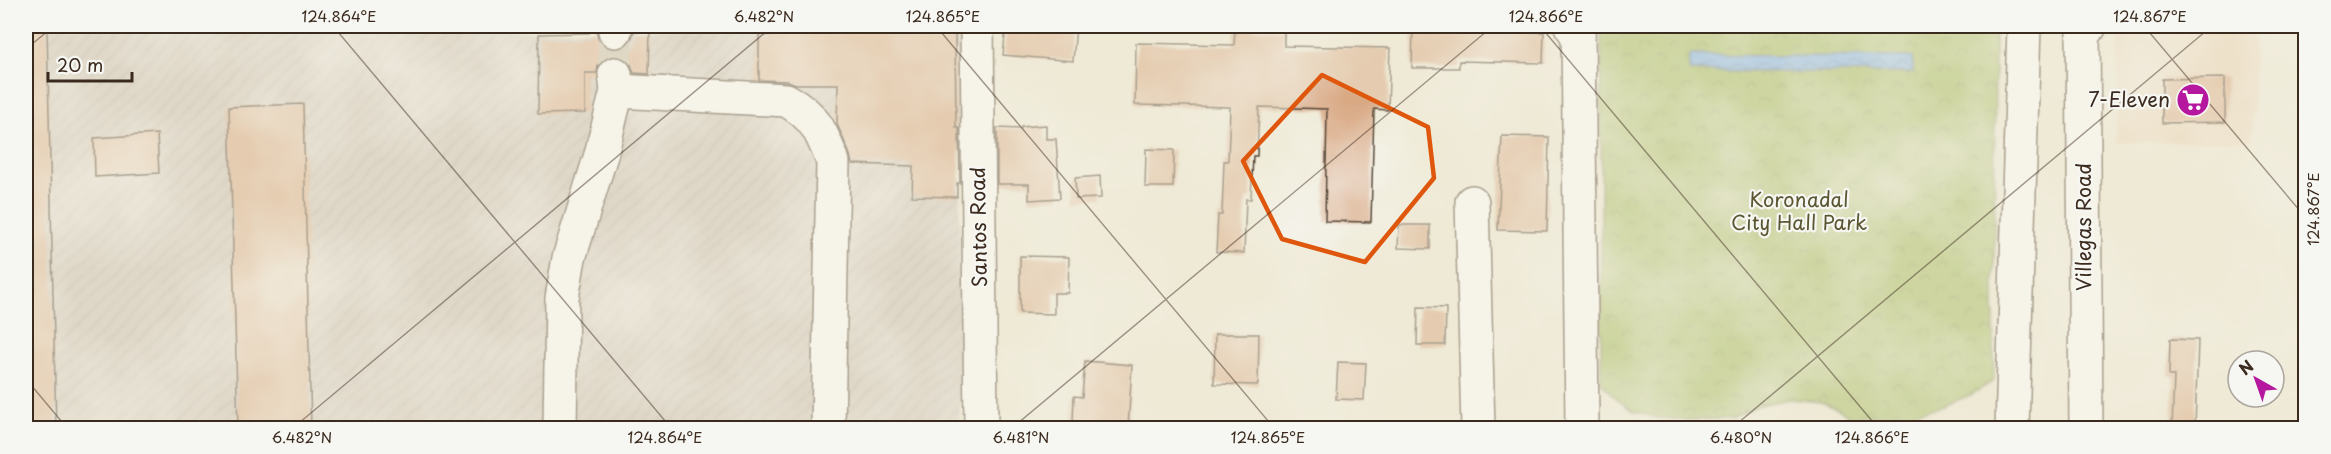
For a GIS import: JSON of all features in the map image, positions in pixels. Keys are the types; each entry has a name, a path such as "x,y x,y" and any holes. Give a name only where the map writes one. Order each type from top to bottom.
{"street":[{"name":"Santos Road","path":"977,26 981,429"},
{"path":"2012,429 2024,26"},
{"path":"1576,29 1582,429"},
{"name":"Villegas Road","path":"2085,29 2086,429"},
{"path":"560,429 562,298 569,258 602,155 616,82 786,100 802,108 820,129 833,162 828,429"},
{"path":"1472,202 1478,429"}],"highlighted area":[{"path":"1322,75 1428,127 1434,178 1365,262 1282,239 1243,161"}],"shaded area":[{"path":"26,26 352,26 532,31 789,26 960,26 960,428 26,428"},
{"path":"2118,26 2255,29 2252,140 2116,143"}],"green space":[{"name":"Koronadal City Hall Park","path":"1601,26 1995,26 1994,381 1944,406 1907,414 1851,417 1821,402 1790,399 1759,405 1731,419 1657,418 1634,411 1617,400 1601,382"}],"water":[{"path":"1689,55 1913,57 1913,73 1689,71"}],"building":[{"path":"26,26 47,26 56,429 26,429"},
{"path":"918,26 955,26 956,128 959,128 960,183 957,183 957,197 912,196 913,166 852,164 837,124 838,84 796,84 787,81 759,80 759,35 770,35 769,30 827,30 827,28 918,30"},
{"path":"1006,26 1076,27 1073,61 1003,55"},
{"path":"1235,28 1284,29 1284,46 1390,48 1388,110 1374,109 1371,222 1325,221 1327,109 1259,107 1257,156 1253,156 1251,199 1246,199 1244,253 1216,252 1218,215 1222,215 1224,161 1228,161 1230,107 1135,105 1136,43 1234,45"},
{"path":"1413,29 1544,32 1543,63 1459,61 1459,68 1412,68"},
{"path":"589,30 596,30 599,41 614,50 625,47 634,31 650,31 649,74 634,73 630,62 622,57 612,56 603,59 598,66 597,73 585,73 585,113 538,114 539,34 589,33"},
{"name":"7-Eleven","path":"2225,78 2225,122 2162,123 2162,79"},
{"path":"303,104 311,429 238,429 229,107"},
{"path":"1046,125 1046,139 1056,139 1060,198 1029,200 1029,184 997,184 997,128 1021,129 1021,127"},
{"path":"157,134 159,173 95,177 94,138"},
{"path":"1502,136 1549,137 1547,231 1498,230"},
{"path":"1146,149 1174,150 1173,187 1145,187"},
{"path":"1100,176 1101,198 1076,199 1075,178"},
{"path":"1399,225 1430,225 1430,249 1398,248"},
{"path":"1020,256 1069,257 1068,293 1054,293 1054,314 1020,313"},
{"path":"1418,307 1446,308 1445,345 1417,345"},
{"path":"1215,334 1259,334 1258,385 1214,384"},
{"path":"2170,339 2198,340 2195,429 2172,429 2174,376 2169,376"},
{"path":"1085,361 1132,365 1128,428 1096,427 1096,424 1073,421 1074,396 1082,397"},
{"path":"1338,362 1366,363 1364,400 1336,399"}],"tunnel":[{"path":"615,31 615,74"}],"place":[{"name":"7-Eleven","path":"2193,100"}]}
